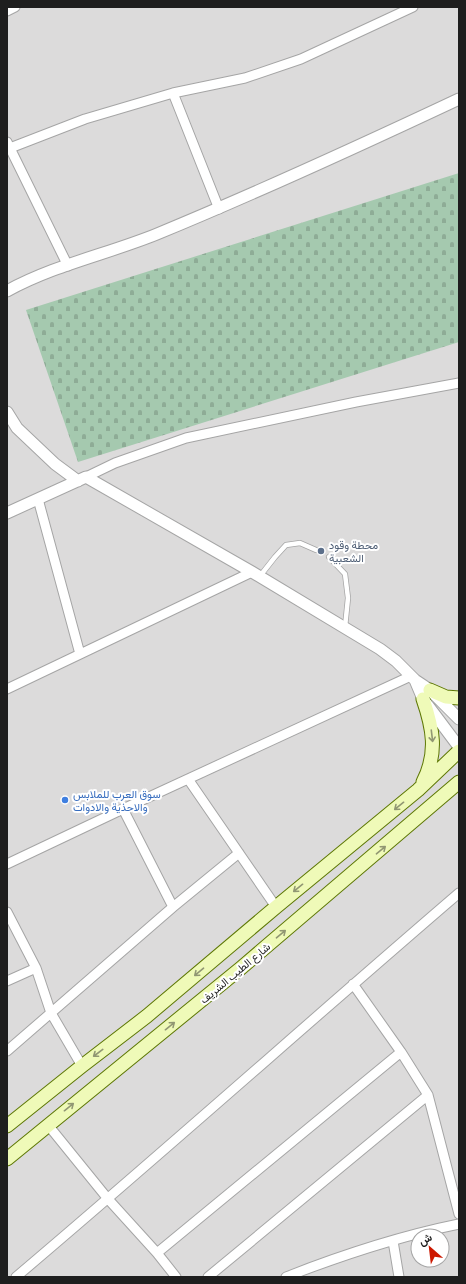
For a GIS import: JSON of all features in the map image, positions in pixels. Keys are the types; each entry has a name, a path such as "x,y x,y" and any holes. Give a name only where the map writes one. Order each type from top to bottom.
{"main road":[{"path":"418,790 432,763 434,747 426,694 459,698"},
{"path":"7,1126 147,1016 418,790 459,751"},
{"name":"شارع الطيب الشريف","path":"7,1159 241,968 459,782"},
{"path":"444,796 459,791"}],"street":[{"path":"7,11 15,7"},
{"path":"68,266 8,145 85,119 173,93 245,78 301,59 413,7"},
{"path":"173,93 219,209"},
{"path":"7,291 33,277 149,237 219,209 364,144 459,99"},
{"path":"7,513 116,463 186,438 356,402 459,383"},
{"path":"7,412 17,428 56,464 256,574 380,649 396,661 426,694 459,747"},
{"path":"38,499 80,654"},
{"path":"7,689 256,574"},
{"path":"7,864 188,779 413,678"},
{"path":"426,694 459,719"},
{"path":"188,779 276,907"},
{"path":"123,809 173,907"},
{"path":"7,1051 173,907 239,852"},
{"path":"16,1277 108,1199 459,893"},
{"path":"7,912 36,968 51,1013 82,1066"},
{"path":"7,981 36,968"},
{"path":"353,984 401,1052 428,1095 459,1214"},
{"path":"157,1253 401,1052"},
{"path":"208,1277 428,1095"},
{"path":"48,1124 108,1199 157,1253 176,1277"},
{"path":"286,1277 350,1254 429,1230 459,1224"},
{"path":"393,1241 399,1277"}],"lane":[{"path":"256,574 286,545 300,544 316,550"},
{"path":"330,557 345,574 348,598 345,628"}],"shaded area":[{"path":"7,7 459,7 459,1277 7,1277"}],"green space":[{"path":"459,173 459,342 78,462 26,310"}],"place":[{"name":"محطة وقود الشعبية","path":"321,551"},
{"name":"سوق العرب للملابس والاحذية والادوات","path":"65,800"}]}
